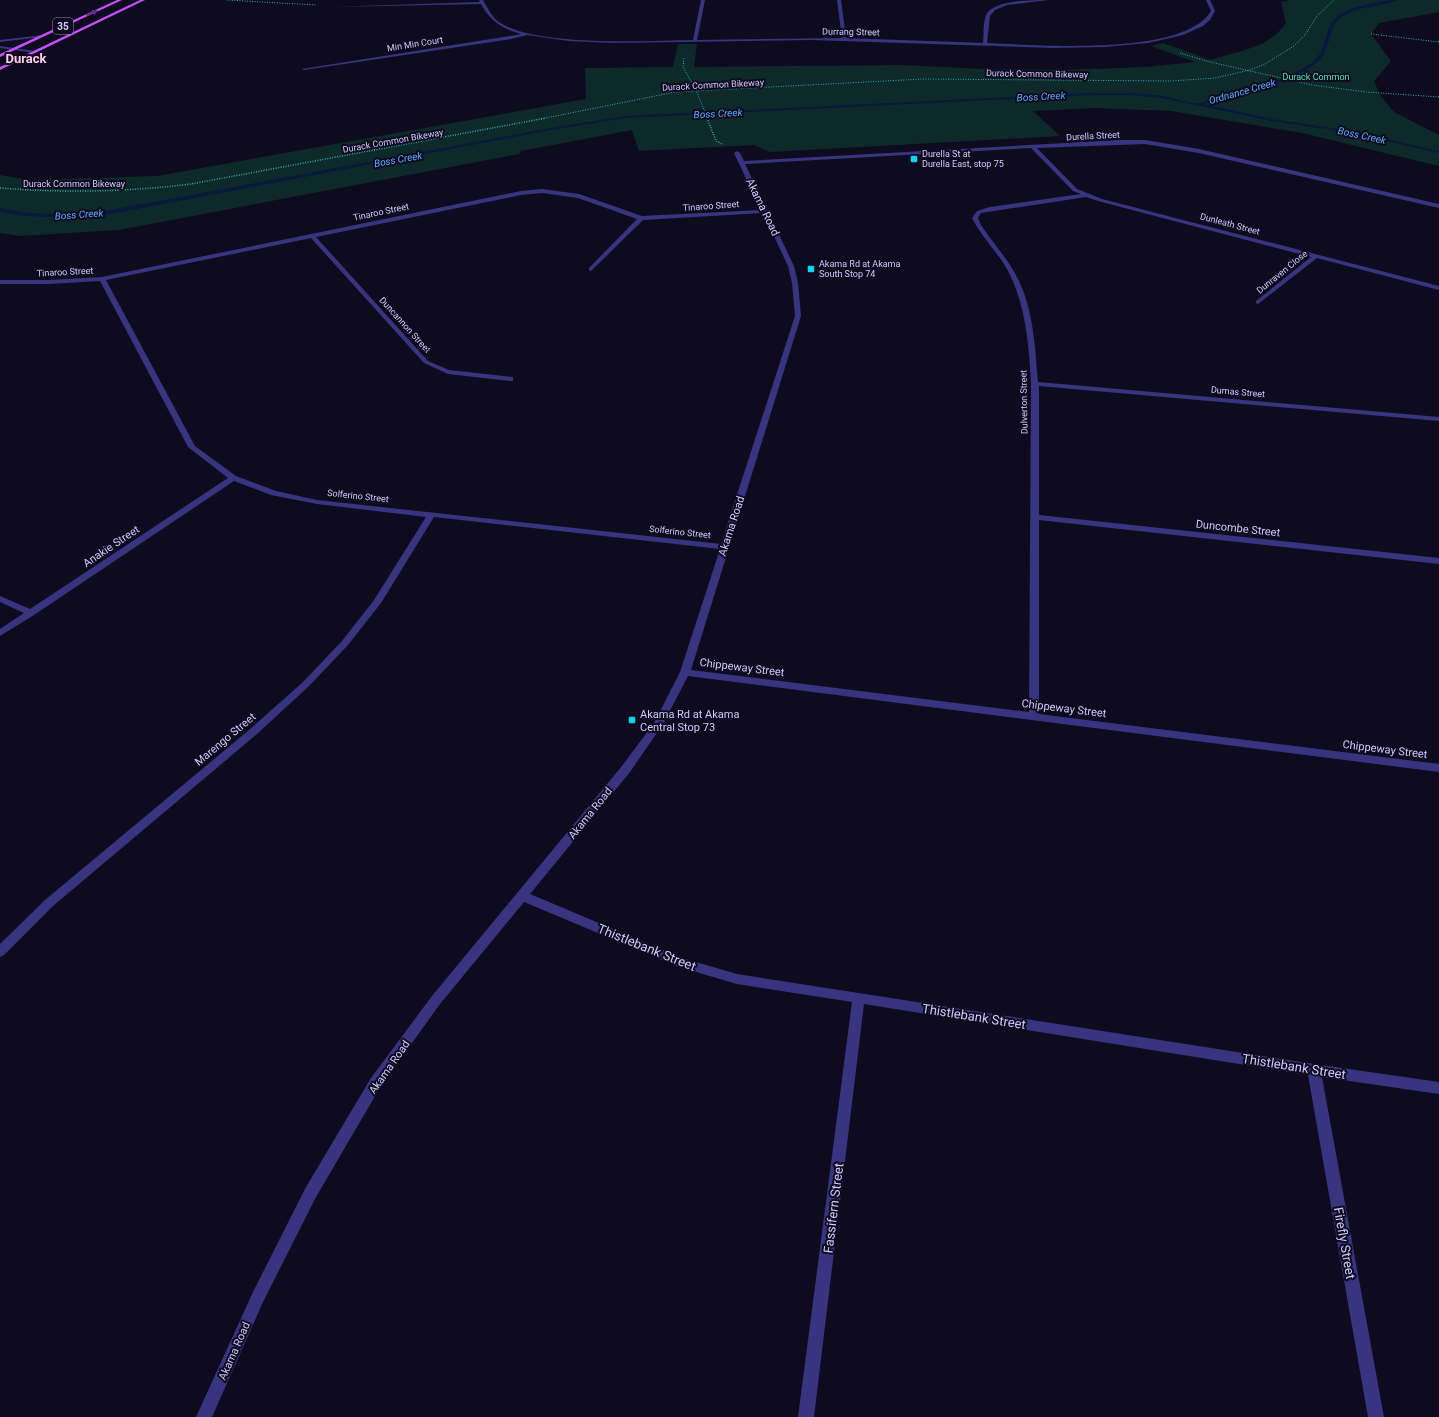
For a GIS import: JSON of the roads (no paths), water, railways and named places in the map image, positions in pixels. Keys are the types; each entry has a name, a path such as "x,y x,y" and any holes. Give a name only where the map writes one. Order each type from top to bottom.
{"main road":[{"name":"35","path":"0,54 6,53 120,0"},
{"name":"35","path":"0,69 143,0"}],"street":[{"path":"695,41 703,0"},
{"path":"839,0 844,39"},
{"path":"1003,0 1012,3"},
{"path":"985,45 988,14 992,10 1012,3 1046,0"},
{"name":"Durrang Street","path":"482,1 490,16 504,26 527,34 579,41 844,39 985,45 1092,47 1150,41 1190,31 1208,21 1213,10 1208,0"},
{"path":"332,7 482,1"},
{"name":"Min Min Court","path":"304,69 511,38 527,34"},
{"path":"0,41 42,36"},
{"path":"0,47 35,52"},
{"path":"6,53 35,52"},
{"name":"Durella Street","path":"741,163 1119,142 1145,142 1199,150 1439,206"},
{"name":"Dunleath Street","path":"1033,147 1076,190 1086,195 1439,288"},
{"name":"Akama Road","path":"204,1417 258,1297 311,1192 376,1082 436,1000 626,769 658,724 685,672 798,316 795,284 791,266 737,153"},
{"name":"Tinaroo Street","path":"0,282 50,282 102,279 521,193 542,191 579,196 641,218 764,211"},
{"name":"Dulverton Street","path":"1034,716 1035,384 1033,349 1028,319 1011,273 975,218 979,212 990,209 1086,195"},
{"path":"591,269 641,218"},
{"name":"Duncannon Street","path":"312,236 426,362 448,372 510,379"},
{"name":"Dunraven Close","path":"1258,302 1316,256"},
{"name":"Solferino Street","path":"102,279 192,447 233,478 274,493 317,502 725,547"},
{"name":"Dumas Street","path":"1035,384 1439,419"},
{"name":"Anakie Street","path":"0,633 233,478"},
{"name":"Marengo Street","path":"0,952 49,903 253,732 306,684 345,643 378,601 432,514"},
{"name":"Duncombe Street","path":"1035,517 1439,561"},
{"path":"0,599 31,613"},
{"name":"Chippeway Street","path":"685,672 1439,768"},
{"name":"Thistlebank Street","path":"522,896 679,962 737,979 1314,1070 1439,1088"},
{"name":"Fassifern Street","path":"806,1417 859,998"},
{"name":"Firefly Street","path":"1314,1070 1376,1417"}],"waterway":[{"name":"Ordnance Creek","path":"1199,104 1271,84 1298,73 1313,63 1322,54 1328,42 1333,24 1339,17 1363,7 1396,0"},
{"name":"Boss Creek","path":"0,210 39,216 105,213 551,129 625,117 1093,94 1129,94 1162,97 1272,120 1351,132 1439,152"}],"place":[{"name":"Durella St at Durella East, stop 75","path":"914,159"},
{"name":"Akama Rd at Akama South Stop 74","path":"811,269"},
{"name":"Akama Rd at Akama Central Stop 73","path":"632,720"}],"district":[{"name":"Durack","path":"26,58"}],"park label":[{"name":"Durack Common","path":"1316,77"}]}
